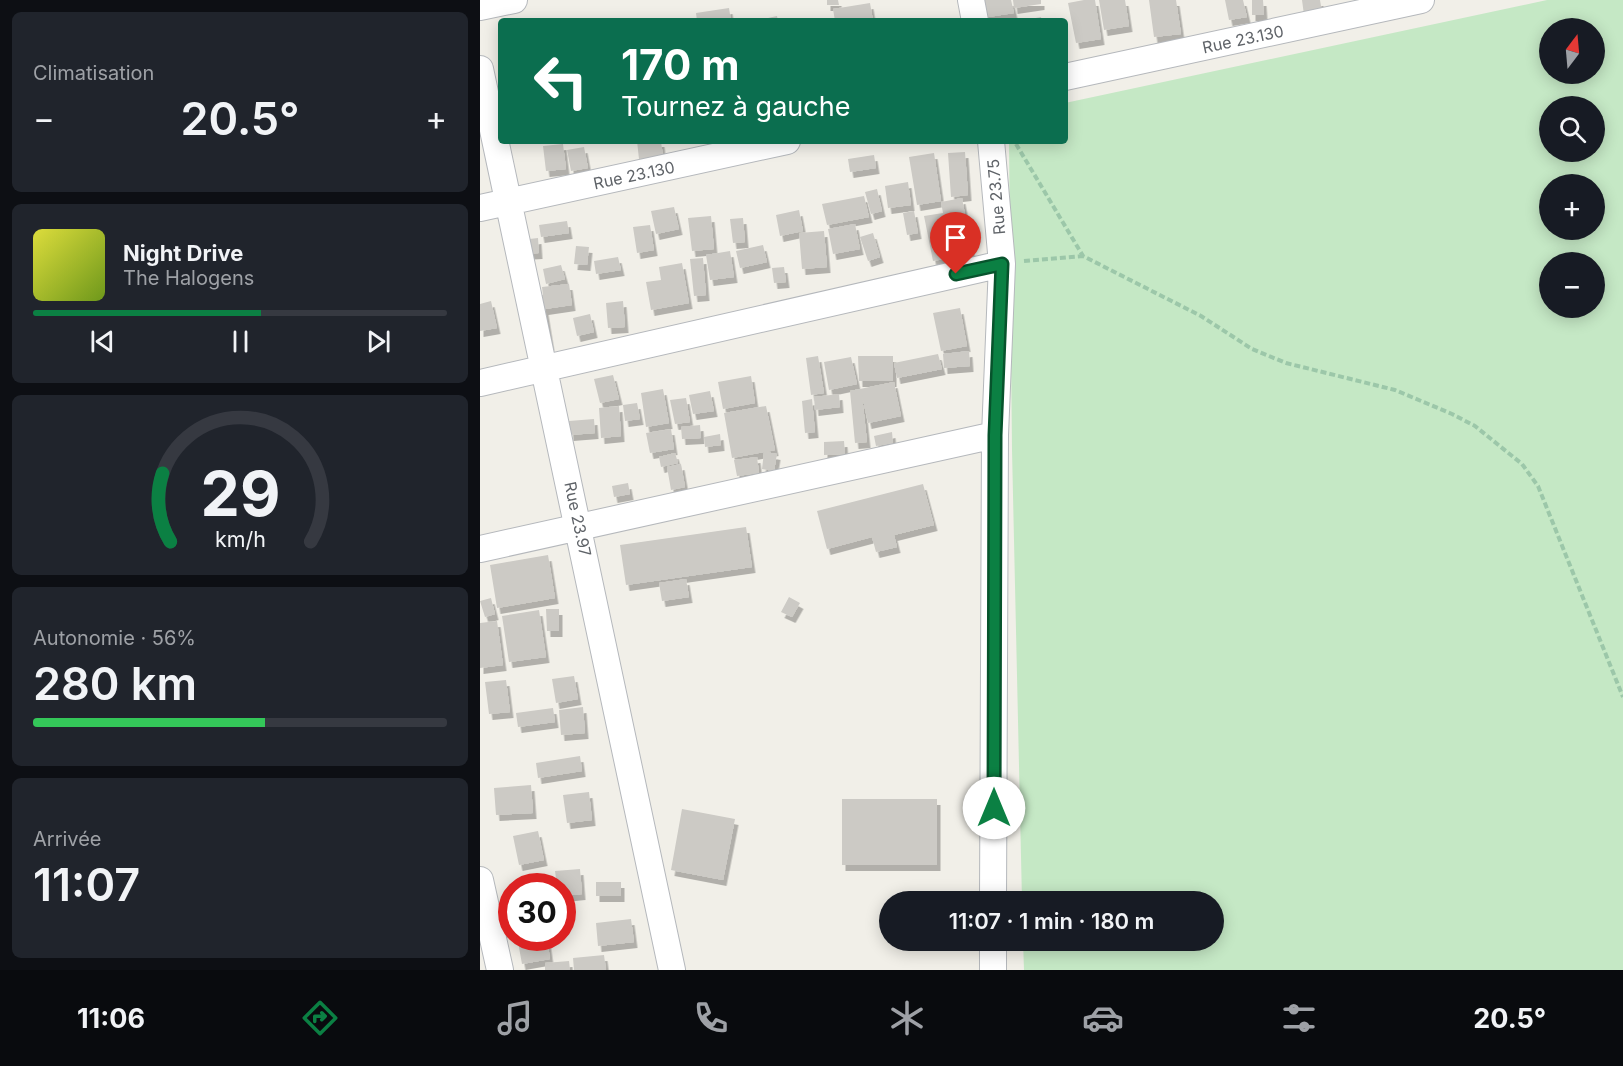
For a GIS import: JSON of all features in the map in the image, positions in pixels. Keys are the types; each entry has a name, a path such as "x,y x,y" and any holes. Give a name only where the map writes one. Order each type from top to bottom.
{"street":[{"path":"480,8 514,0"},
{"path":"971,0 974,18"},
{"name":"Rue 23.130","path":"1068,76 1421,0"},
{"name":"Rue 23.97","path":"480,69 546,368 672,970"},
{"name":"Rue 23.130","path":"480,208 773,144"},
{"name":"Rue 23.75","path":"991,144 1002,264 995,435 993,891"},
{"path":"480,383 1002,264"},
{"path":"480,549 995,435"},
{"path":"480,880 500,970"},
{"path":"993,951 993,970"}],"path":[{"path":"1016,144 1083,255 1201,316 1252,349 1286,363 1395,390 1452,414 1475,426 1522,464 1538,486 1623,697"},
{"path":"1002,264 1083,255"}],"green space":[{"path":"1547,0 1623,0 1623,970 1024,970 1023,951 1224,951 1224,891 1022,891 1012,450 1009,144 1068,144 1068,102"}],"building":[{"path":"827,0 838,0 839,5 827,5"},
{"path":"979,0 1011,0 1014,13 982,18"},
{"path":"1013,0 1041,0 1041,4 1014,8"},
{"path":"1095,0 1101,39 1076,43 1068,3"},
{"path":"1099,0 1125,0 1129,26 1104,30"},
{"path":"1149,0 1176,0 1181,34 1154,37"},
{"path":"1225,0 1243,0 1247,17 1229,20"},
{"path":"1252,0 1263,0 1264,15 1252,15"},
{"path":"1302,0 1320,0 1322,12 1304,15"},
{"path":"870,3 872,18 834,18 833,9"},
{"path":"729,8 731,18 697,18 696,13"},
{"path":"563,144 566,169 546,171 543,146"},
{"path":"637,144 661,144 663,157 639,159"},
{"path":"584,147 588,168 571,171 567,150"},
{"path":"965,152 968,195 951,197 948,153"},
{"path":"934,153 941,201 917,205 909,157"},
{"path":"874,155 876,168 850,172 848,159"},
{"path":"908,182 911,205 888,208 885,186"},
{"path":"877,189 882,211 871,214 865,192"},
{"path":"864,196 869,217 827,225 822,204"},
{"path":"962,198 972,254 933,261 924,216 943,213 941,202"},
{"path":"674,207 679,229 656,234 651,211"},
{"path":"799,210 803,231 780,236 776,215"},
{"path":"914,211 918,233 907,235 903,213"},
{"path":"711,216 714,249 692,251 688,218"},
{"path":"743,218 745,242 733,243 730,219"},
{"path":"567,221 569,233 541,237 539,225"},
{"path":"855,224 860,249 833,254 828,229"},
{"path":"650,225 654,250 637,253 633,227"},
{"path":"824,231 827,267 802,269 799,233"},
{"path":"873,233 880,257 868,261 860,237"},
{"path":"538,238 539,253 522,254 521,240"},
{"path":"763,245 767,262 740,268 736,251"},
{"path":"576,246 589,247 587,265 574,264"},
{"path":"730,251 734,277 710,280 706,255"},
{"path":"618,257 621,270 596,274 594,261"},
{"path":"703,258 706,295 694,296 690,259"},
{"path":"682,263 689,303 651,310 646,282 661,280 659,267"},
{"path":"561,265 565,279 546,284 543,269"},
{"path":"784,267 786,282 774,283 772,268"},
{"path":"569,284 572,305 545,309 551,346 528,297 543,295 542,287"},
{"path":"491,301 497,328 480,331 480,304"},
{"path":"623,301 625,327 608,328 606,303"},
{"path":"960,308 967,346 941,351 933,313"},
{"path":"590,314 594,332 577,336 573,318"},
{"path":"969,351 970,366 944,368 943,354"},
{"path":"938,354 942,369 897,378 894,363"},
{"path":"818,356 824,393 811,395 806,358"},
{"path":"858,356 893,356 893,381 859,381"},
{"path":"851,357 857,384 829,390 824,362"},
{"path":"613,375 619,399 600,403 594,379"},
{"path":"751,376 755,403 723,409 718,382"},
{"path":"894,382 901,416 868,423 862,395 867,442 855,443 850,391"},
{"path":"663,389 669,423 646,427 641,393"},
{"path":"710,391 714,411 693,414 689,395"},
{"path":"839,394 840,407 815,410 814,397"},
{"path":"686,398 690,422 675,424 670,400"},
{"path":"812,399 815,432 805,433 802,401"},
{"path":"637,403 640,419 625,421 623,405"},
{"path":"619,406 621,436 601,438 599,408"},
{"path":"766,406 775,450 766,452 777,454 774,471 762,469 764,452 732,458 724,413"},
{"path":"594,419 595,433 570,435 569,421"},
{"path":"700,425 701,438 682,439 681,427"},
{"path":"671,429 674,449 650,453 646,433"},
{"path":"892,432 893,443 876,446 874,436"},
{"path":"720,434 721,445 705,447 704,437"},
{"path":"844,441 845,454 824,455 824,442"},
{"path":"675,453 678,463 661,467 659,457"},
{"path":"757,457 759,473 737,476 734,460"},
{"path":"681,464 685,487 671,490 667,467"},
{"path":"628,483 630,494 614,497 612,486"},
{"path":"923,484 934,525 894,535 897,547 876,552 872,537 827,549 817,511"},
{"path":"746,527 752,567 626,585 620,545"},
{"path":"548,555 555,598 497,608 490,565"},
{"path":"686,579 689,597 662,601 659,583"},
{"path":"789,597 800,603 792,617 781,612"},
{"path":"491,598 495,614 485,617 480,601"},
{"path":"546,609 559,609 559,631 547,631"},
{"path":"539,610 546,657 509,662 502,616"},
{"path":"497,621 503,665 480,668 480,623"},
{"path":"574,676 578,699 556,703 552,679"},
{"path":"506,680 510,712 489,714 485,682"},
{"path":"583,707 585,733 561,735 559,710"},
{"path":"553,708 555,722 518,727 516,713"},
{"path":"580,756 582,771 538,778 536,763"},
{"path":"531,785 533,813 496,815 494,788"},
{"path":"589,792 592,820 567,823 563,795"},
{"path":"842,799 937,799 937,865 842,865"},
{"path":"682,809 735,819 723,880 671,870"},
{"path":"538,831 544,860 519,865 513,836"},
{"path":"580,869 582,894 576,895 576,873 555,873 555,871"},
{"path":"596,882 621,882 621,896 596,896"},
{"path":"631,919 634,942 598,946 596,923"},
{"path":"498,921 498,933 497,933 495,922"},
{"path":"520,951 549,951 550,959 522,964"},
{"path":"604,955 606,970 574,970 573,958"},
{"path":"569,961 570,970 545,970 545,963"}],"route":[{"path":"956,274 1002,264 995,435 994,808"}]}
